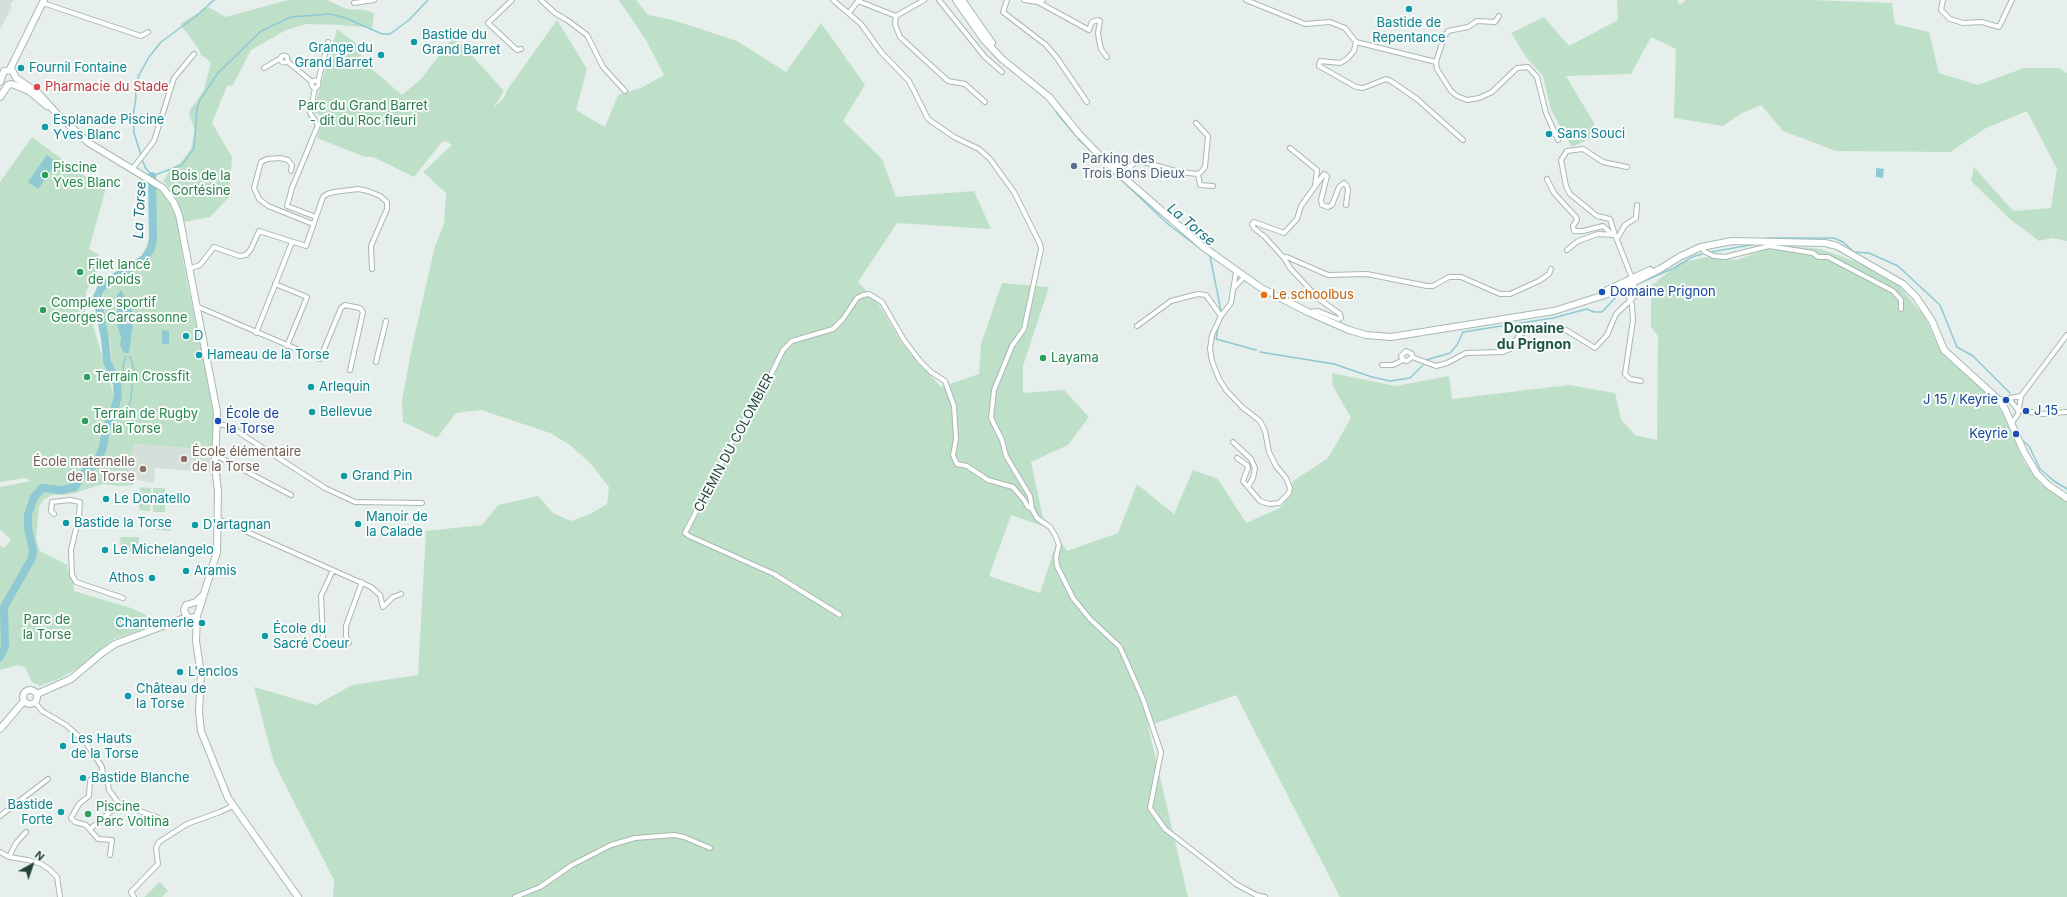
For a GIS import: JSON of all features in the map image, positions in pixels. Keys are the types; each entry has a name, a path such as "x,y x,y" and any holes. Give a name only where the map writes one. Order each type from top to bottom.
{"main road":[{"path":"956,0 979,28"},
{"path":"962,0 996,52 1009,65 1049,97 1088,143 1140,192 1196,242 1237,272 1261,288 1308,312 1366,335 1392,337 1543,313 1626,289 1633,283"},
{"path":"10,70 44,2"},
{"path":"10,70 1,72 1,81 12,82 38,93 89,143 154,182 168,194 179,215 213,388 218,424 217,552 199,608 190,616 175,623 116,644 102,653 71,679 37,694"},
{"path":"0,97 12,82 15,74 10,70"},
{"path":"1088,143 1124,174 1140,192"},
{"path":"1579,303 1633,283 1681,256 1701,247 1732,241 1832,244 1903,284 1916,297 1932,321 1944,350 1999,400 2012,423 2032,467 2048,485 2067,498"},
{"path":"204,593 193,603 186,605 197,628 196,640 201,675 199,712 201,730 210,757 233,806 298,897"},
{"path":"193,603 199,608"},
{"path":"0,729 24,701 23,697 26,691 31,690 37,694"},
{"path":"24,701 29,704 35,702 37,694"}],"street":[{"path":"354,3 374,0"},
{"path":"512,0 488,23 517,50 522,49"},
{"path":"541,0 554,13 566,19 587,35 603,66 625,91"},
{"path":"833,0 861,24 880,52 908,81 928,119 954,137 979,150 990,159 1014,192 1040,244 1041,249 1024,329 1012,346 994,390 991,418 1002,440 1006,456 1030,496 1032,509 1036,518 1050,527 1055,535 1058,545 1057,566 1073,598 1090,619 1120,647 1143,699 1161,752 1150,808 1165,829 1236,884 1265,897"},
{"path":"896,16 924,0"},
{"path":"939,0 985,57 1002,72"},
{"path":"1007,0 1003,12 1050,49 1058,58 1087,102"},
{"path":"1024,0 1038,2 1089,30 1092,22 1098,20 1100,22 1098,33 1099,40 1107,57"},
{"path":"1038,2 1043,0"},
{"path":"1246,0 1305,24 1330,22 1346,28 1356,42 1436,62"},
{"path":"1943,0 1941,10 1950,19 1963,24 1982,22 1999,27 2012,0"},
{"path":"849,13 858,1 896,16"},
{"path":"44,2 141,36 148,32"},
{"path":"896,16 896,29 908,46 948,81 965,84 985,102"},
{"path":"1499,16 1495,22 1477,21 1468,26 1448,31 1444,38 1436,62 1437,69 1451,91 1457,96 1467,100 1479,98 1492,92 1517,68 1528,67 1537,77 1546,113 1558,140"},
{"path":"968,36 979,28"},
{"path":"316,217 287,206 292,188 318,125 310,113 315,88 318,85 328,42"},
{"path":"1356,42 1354,51 1347,59 1340,63 1320,61 1319,66 1356,87 1363,88 1386,79 1417,99 1463,140"},
{"path":"132,168 154,142 159,132 174,78 194,54"},
{"path":"264,68 281,58 283,63 287,62 312,82 312,85 315,88"},
{"path":"312,82 318,82"},
{"path":"1196,123 1208,136 1205,167 1198,174"},
{"path":"1290,148 1317,170 1315,186"},
{"path":"1403,360 1402,354 1406,351 1412,354 1412,357 1436,366 1447,363 1466,353 1503,352 1510,348 1520,334 1526,332 1566,330 1595,348 1607,335 1616,314 1635,296 1633,283 1610,219 1591,212 1570,194 1566,186 1560,160 1567,151 1583,149 1603,162 1626,167"},
{"path":"291,171 292,165 288,160 274,158 261,162 254,188 259,199 268,206 313,224"},
{"path":"1124,174 1135,162 1140,161 1164,169 1198,174"},
{"path":"1198,174 1200,186 1213,186"},
{"path":"1308,312 1318,312 1338,319 1341,318 1340,314 1318,299 1290,268 1284,258 1252,224 1254,222 1258,223 1284,233 1297,219 1301,206 1321,175 1326,175 1321,200 1322,205 1328,207 1334,203 1341,183 1346,184 1348,190 1346,205"},
{"path":"1547,179 1554,193 1576,217 1577,220 1573,226 1574,231 1583,232 1603,226 1615,236"},
{"path":"189,269 200,265 211,248 214,247 239,256 246,255 251,249 259,231 306,246 323,197 327,194 342,190 368,191 380,196 387,202 387,209 372,246 372,270"},
{"path":"1615,236 1636,218 1637,205"},
{"path":"1567,250 1578,241 1598,234 1615,236"},
{"path":"256,333 292,242"},
{"path":"1701,247 1704,252 1714,256 1725,257 1769,243 1813,253 1818,257 1828,257 1893,291 1901,300 1901,309"},
{"path":"1284,258 1287,257 1328,275 1367,274 1427,286 1433,286 1449,276 1461,277 1500,294 1510,294 1539,282 1549,274 1551,270"},
{"path":"1237,272 1231,303 1221,316 1212,335 1210,349 1212,361 1219,379 1242,407 1260,421 1265,431 1269,452 1290,488 1285,498 1279,503 1269,504 1260,501 1243,481 1248,468 1247,465 1238,458"},
{"path":"1233,289 1244,277"},
{"path":"275,284 307,297 287,346"},
{"path":"1626,289 1632,305 1633,320 1625,374 1630,379 1640,381"},
{"name":"CHEMIN DU COLOMBIER","path":"840,615 774,574 695,539 686,533 739,428 764,389 783,350 792,341 830,331 843,319 857,298 870,294 882,302 904,340 920,361 931,372 943,379 949,390 954,406 956,439 953,455 957,464 967,466 988,480 1013,487 1028,508 1032,509"},
{"path":"1137,326 1171,301 1198,294 1206,295 1221,316"},
{"path":"196,306 320,360 341,308 345,305 360,308 363,312 350,370"},
{"path":"376,362 386,322"},
{"path":"2012,423 2018,410 2021,396 2067,335"},
{"path":"1382,365 1393,365 1403,360 1407,361 1412,357"},
{"path":"1999,400 2021,396"},
{"path":"2009,399 2018,410 2043,414 2067,412"},
{"path":"218,424 229,426 325,488 355,502 422,503"},
{"path":"1234,442 1251,459 1255,468 1253,478 1248,487"},
{"path":"217,457 292,496"},
{"path":"54,514 51,511 52,502 70,500 80,502 70,550 72,575 76,582 123,598"},
{"path":"218,519 362,582 377,591 383,607 393,597 401,594"},
{"path":"319,639 323,638 321,596 333,570"},
{"path":"349,644 346,636 346,626 362,582"},
{"path":"35,702 42,711 66,725 86,743 102,767 103,775 107,778 109,790 120,804 159,818"},
{"path":"102,771 90,780 89,796 79,804 71,818 75,822 83,823 98,839 112,840 110,855"},
{"path":"0,816 48,779"},
{"path":"90,829 120,804"},
{"path":"134,897 131,892 158,864 156,848 159,842 187,824 233,806"},
{"path":"9,857 16,843 26,832"},
{"path":"515,897 540,887 566,869 611,845 635,838 674,835 684,837 710,848"},
{"path":"0,852 9,857 28,860 49,870 57,877 60,897"}],"shaded area":[{"path":"0,0 13,0 10,6 12,7 0,30"},
{"path":"135,444 214,450 212,472 155,468 154,483 132,479 128,471 128,460"}],"green space":[{"name":"Bois de la Cortésine","path":"288,0 327,0 347,9 365,10 374,13 372,28 342,25 305,24 284,31 251,50 233,85 227,86 212,123 232,157 229,197 210,217 184,222 174,193 163,181 170,170 181,162 191,149 195,130 189,115 190,110 204,90 211,62 201,55 198,48 180,24 208,7 226,17"},
{"name":"Parc du Grand Barret - dit du Roc fleuri","path":"619,0 636,0 648,15 673,20 737,41 786,72 821,23 865,85 843,121 882,159 896,197 974,191 991,229 897,223 858,282 878,303 901,342 941,387 979,374 981,344 1002,283 1049,287 1023,366 1023,393 1064,390 1089,417 1068,445 1031,462 1045,527 1011,515 989,576 1040,593 1058,538 1067,551 1118,533 1137,484 1174,514 1193,470 1218,479 1246,523 1280,508 1290,495 1293,481 1328,458 1351,418 1333,386 1332,373 1395,386 1449,376 1452,399 1569,385 1615,393 1621,419 1635,435 1657,440 1658,336 1651,327 1651,286 1680,263 1707,257 1737,260 1776,245 1821,249 1861,264 1899,286 1925,317 1942,354 1974,380 2002,412 2024,462 2040,484 2067,502 2067,897 1340,897 1236,695 1148,726 1188,897 333,897 334,880 274,763 254,687 316,705 352,685 418,675 426,531 482,525 498,505 538,496 553,513 571,521 590,514 607,504 609,487 591,464 570,445 550,433 481,410 456,413 437,438 403,422 402,400 412,347 435,246 444,224 446,193 423,172 452,145 446,141 442,142 414,177 373,157 365,157 317,138 324,117 313,112 337,29 365,50 359,58 402,95 421,79 454,36 504,91 493,108 504,98 507,90 557,20 587,69 576,110 605,127 618,95 641,88 664,75 646,40"},
{"path":"1617,0 1677,0 1680,5 1686,0 1811,0 1892,3 1895,24 1929,32 1939,73 1978,85 2024,68 2059,68 2067,73 2067,241 2052,238 2039,241 2011,220 1971,181 1974,167 2013,211 2051,208 2057,169 2027,111 1986,128 1950,152 1836,151 1783,131 1761,105 1742,113 1723,126 1674,118 1676,49 1651,37 1631,74 1566,76 1594,123 1595,136 1572,147 1551,110 1543,76 1526,57 1511,33 1544,17 1569,46 1618,20"},
{"name":"Parc de la Torse","path":"32,137 96,184 106,188 89,249 99,255 95,277 86,291 85,316 92,322 114,396 110,339 99,312 106,283 138,265 150,238 152,182 167,198 176,218 186,277 215,414 214,450 135,444 128,460 128,471 134,485 119,486 103,484 75,493 52,495 44,499 39,507 36,539 40,551 68,565 67,568 73,580 74,591 131,608 150,617 152,626 114,639 78,668 61,678 40,686 32,682 25,667 18,665 0,670 0,545 4,548 11,540 0,529 0,487 31,481 25,478 0,482 0,182"},
{"path":"140,487 151,488 150,511 139,510"},
{"path":"153,488 165,488 165,512 153,512"},
{"path":"153,519 171,521 170,531 152,529"},
{"path":"120,537 139,537 139,552 121,552"},
{"path":"160,882 168,891 162,897 144,897"}],"water":[{"path":"47,155 57,162 38,189 28,182"},
{"path":"1876,168 1884,169 1883,178 1876,177"},
{"path":"121,290 134,314 129,353 124,353 120,345 121,337 117,324 117,295"},
{"path":"162,330 169,331 169,344 162,344"}],"waterway":[{"path":"141,155 134,133 133,116 136,97 135,88 139,75 149,57 161,42 195,17 214,0"},
{"name":"La Torse","path":"142,159 145,167 152,176 182,165 194,148 197,108 200,100 218,73 261,31 291,17 330,14 346,18 382,34 390,34 409,20 428,0"},
{"name":"La Torse","path":"1056,112 1075,135"},
{"name":"La Torse","path":"1078,139 1090,150"},
{"name":"La Torse","path":"1115,174 1169,225 1210,256 1221,311"},
{"name":"La Torse","path":"0,657 5,647 4,607 32,558 33,550 28,528 28,514 34,497 42,488 61,490 75,487 85,471 97,463 103,447 106,429 118,396 117,384 107,361 105,339 97,297 101,288 115,277 144,259 151,249 153,239 152,176"},
{"path":"1767,238 1834,238 1843,242 1854,252 1869,253 1898,266 1940,305 1957,347 1973,356 2010,393"},
{"path":"1711,252 1756,244"},
{"path":"1637,284 1674,268 1692,257 1702,254"},
{"path":"1426,360 1450,353 1457,345 1463,332 1553,318 1587,309 1594,312 1602,312 1617,296"},
{"path":"1219,324 1223,316"},
{"path":"1218,327 1216,339 1256,350"},
{"path":"1260,352 1334,364 1372,377 1390,381 1410,378 1423,365"},
{"path":"125,382 123,366 126,356"},
{"path":"126,417 131,398 134,369 130,357"},
{"path":"2022,440 2029,446 2040,469 2054,481 2067,489"}],"place":[{"name":"Bastide de Repentance","path":"1409,9"},
{"name":"Bastide du Grand Barret","path":"414,42"},
{"name":"Grange du Grand Barret","path":"381,55"},
{"name":"Fournil Fontaine","path":"21,68"},
{"name":"Pharmacie du Stade","path":"37,87"},
{"name":"Esplanade Piscine Yves Blanc","path":"45,127"},
{"name":"Sans Souci","path":"1549,134"},
{"name":"Parking des Trois Bons Dieux","path":"1074,166"},
{"name":"Piscine Yves Blanc","path":"45,175"},
{"name":"Filet lancé de poids","path":"80,272"},
{"name":"Domaine Prignon","path":"1602,292"},
{"name":"Le schoolbus","path":"1264,295"},
{"name":"Complexe sportif Georges Carcassonne","path":"43,310"},
{"name":"D","path":"186,336"},
{"name":"Hameau de la Torse","path":"199,355"},
{"name":"Layama","path":"1043,358"},
{"name":"Terrain Crossfit","path":"87,377"},
{"name":"Arlequin","path":"311,387"},
{"name":"J 15 / Keyrie","path":"2006,400"},
{"name":"J 15","path":"2026,411"},
{"name":"Bellevue","path":"312,412"},
{"name":"Terrain de Rugby de la Torse","path":"85,421"},
{"name":"École de la Torse","path":"218,421"},
{"name":"Keyrie","path":"2016,434"},
{"name":"École élémentaire de la Torse","path":"184,459"},
{"name":"École maternelle de la Torse","path":"143,469"},
{"name":"Grand Pin","path":"344,476"},
{"name":"Le Donatello","path":"106,499"},
{"name":"Bastide la Torse","path":"66,523"},
{"name":"Manoir de la Calade","path":"358,524"},
{"name":"D'artagnan","path":"195,525"},
{"name":"Le Michelangelo","path":"105,550"},
{"name":"Aramis","path":"186,571"},
{"name":"Athos","path":"152,578"},
{"name":"Chantemerle","path":"202,623"},
{"name":"École du Sacré Coeur","path":"265,636"},
{"name":"L'enclos","path":"180,672"},
{"name":"Château de la Torse","path":"128,696"},
{"name":"Les Hauts de la Torse","path":"63,746"},
{"name":"Bastide Blanche","path":"83,778"},
{"name":"Bastide Forte","path":"61,812"},
{"name":"Piscine Parc Voltina","path":"88,814"}],"district":[{"name":"Domaine du Prignon","path":"1534,338"}]}
